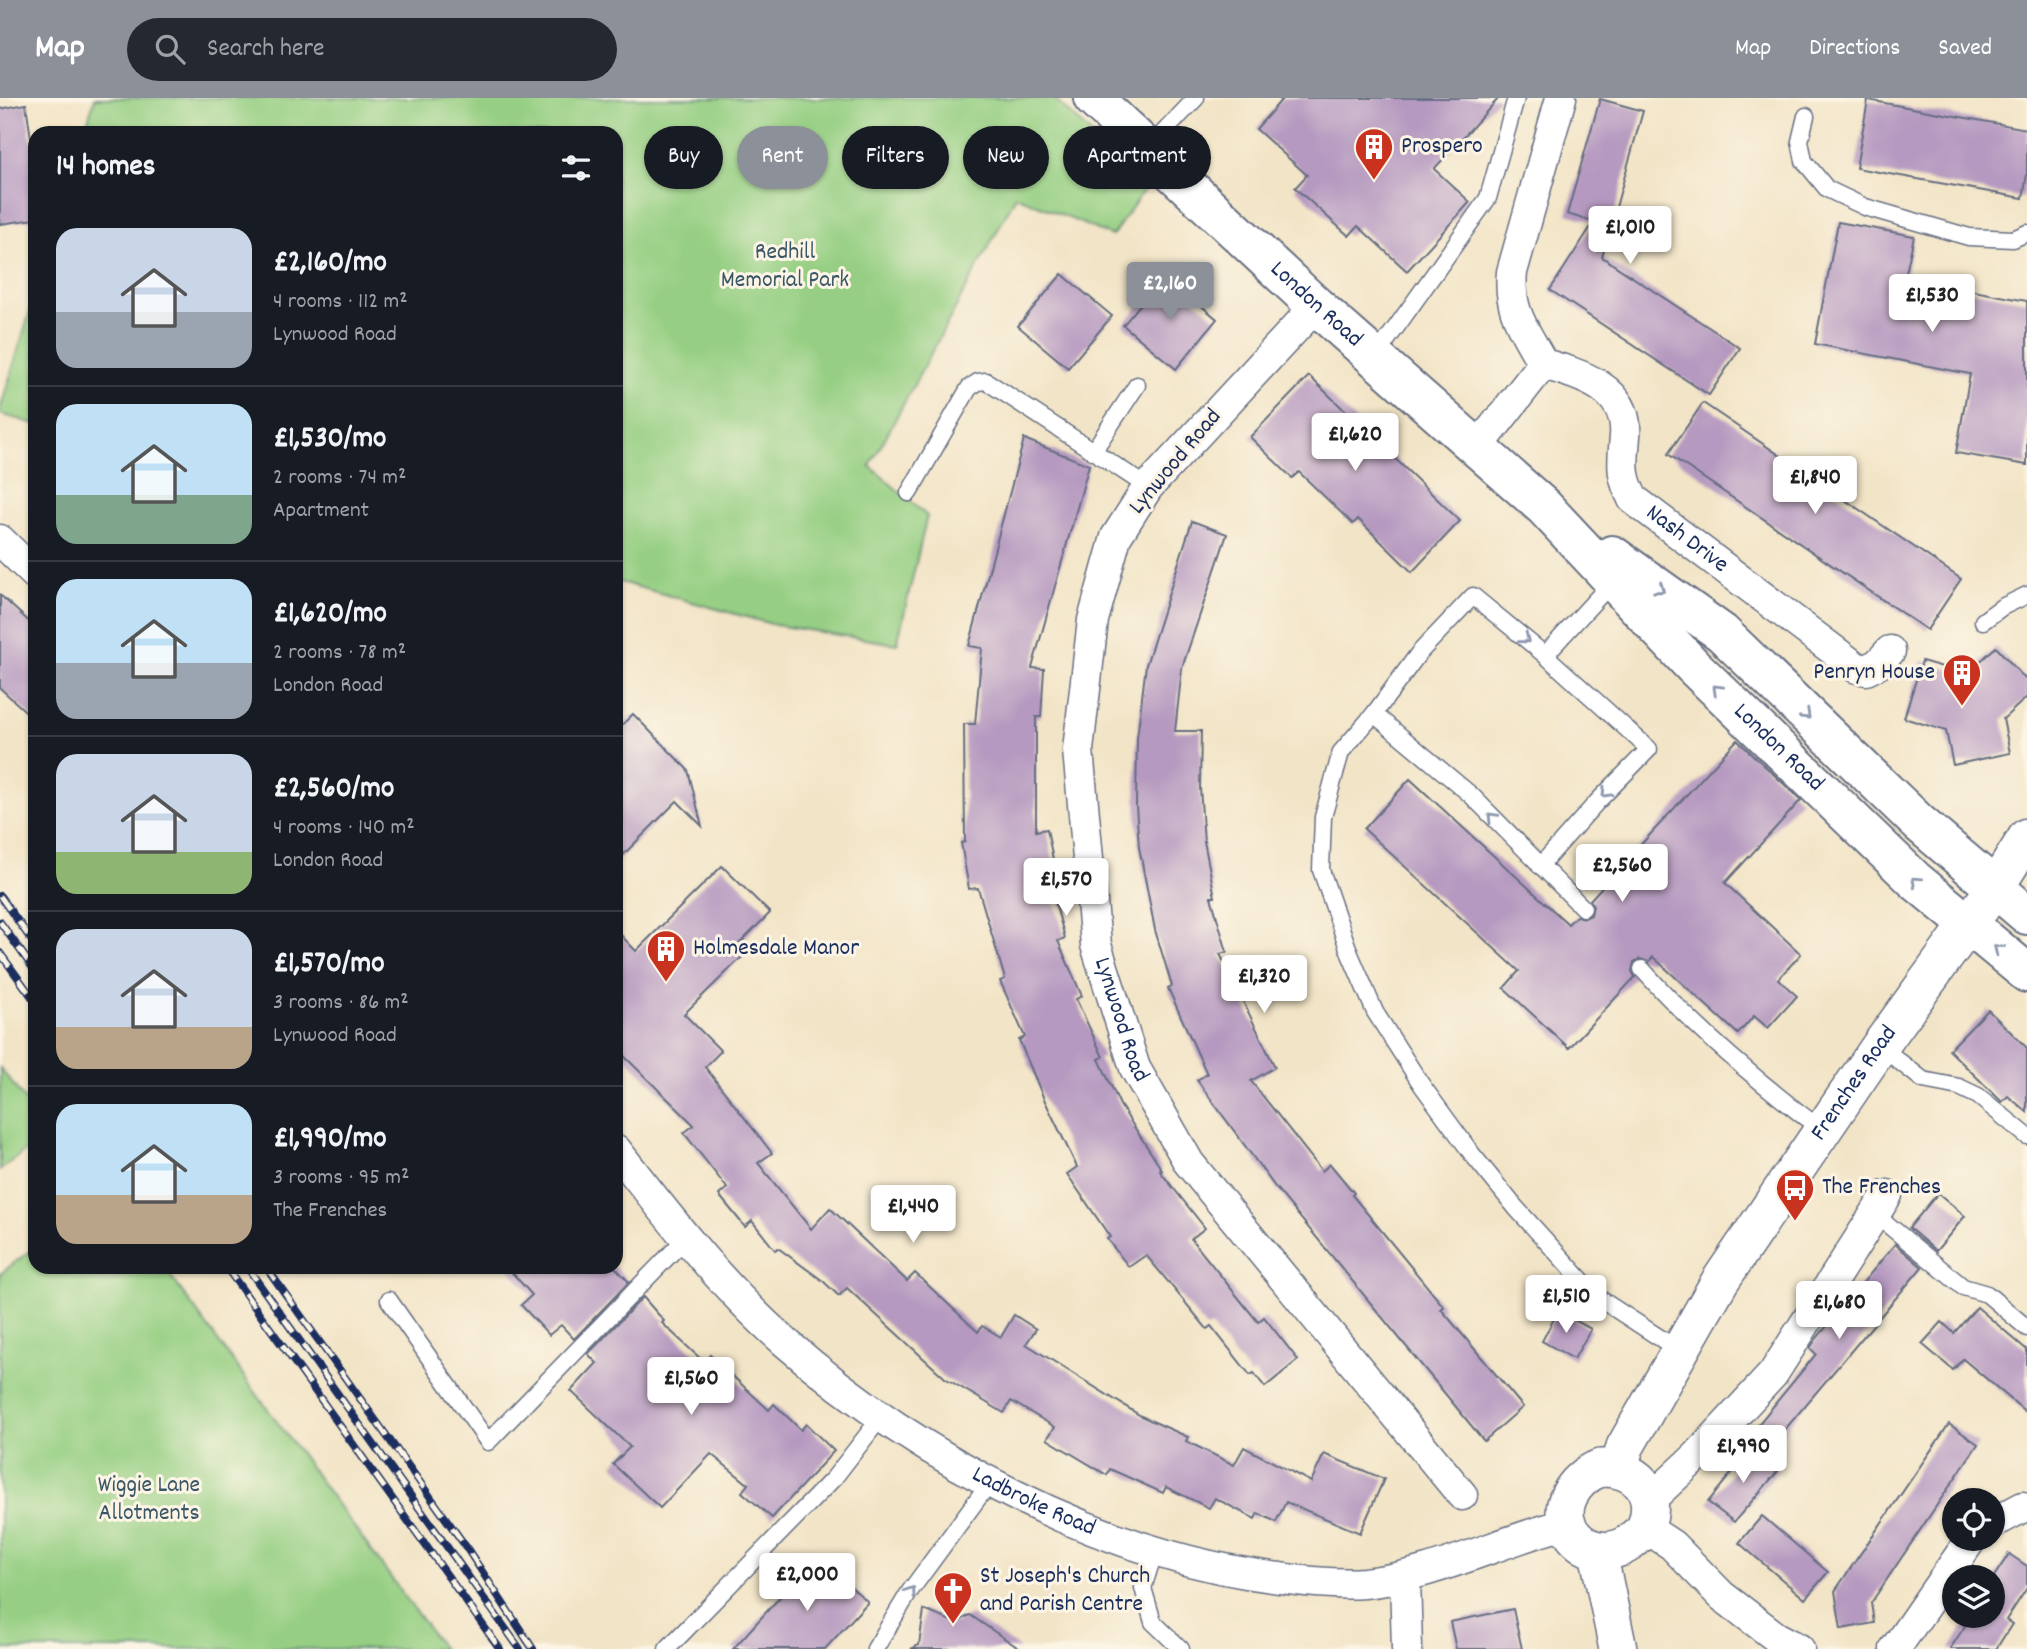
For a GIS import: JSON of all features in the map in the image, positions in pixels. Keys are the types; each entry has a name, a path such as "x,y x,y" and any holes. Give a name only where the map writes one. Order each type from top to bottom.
{"main road":[{"name":"London Road","path":"1093,98 1123,126"},
{"name":"London Road","path":"1191,189 1316,306 1544,507 1712,685 1916,881 2027,973"},
{"name":"London Road","path":"1544,507 1721,634 1919,822 2027,915"}],"street":[{"path":"1478,447 1543,363 1515,312 1510,291 1512,272 1561,98"},
{"name":"Lynwood Road","path":"1316,306 1148,487 1116,537 1094,620 1079,750 1096,945 1135,1068 1189,1163 1462,1495"},
{"name":"Nash Drive","path":"1543,363 1576,373 1604,388 1622,407 1626,433 1622,457 1623,482 1633,499 1857,668 1866,670 1878,664 1890,651"},
{"path":"0,540 28,567"},
{"name":"Frenches Road","path":"1619,1468 1625,1447 1720,1281 1880,1046 1995,888 2027,838"},
{"name":"Ladbroke Road","path":"623,1159 749,1308 784,1341 881,1416 990,1482 1049,1510 1155,1550 1210,1567 1322,1583 1362,1583 1405,1577 1566,1524"},
{"path":"1799,1649 1776,1637 1722,1596 1672,1545 1648,1514 1644,1486 1636,1477 1619,1468 1600,1468 1586,1473 1571,1488 1566,1502 1566,1524 1585,1546 1598,1552 1626,1546 1648,1514 1698,1455 1773,1374 1881,1204"},
{"path":"2005,1517 2023,1507"},
{"path":"1895,1649 1963,1551"},
{"path":"1598,1552 1618,1649"},
{"path":"1405,1577 1407,1649"}],"lane":[{"path":"1170,126 1196,98"},
{"path":"1375,357 1488,198 1516,98"},
{"path":"1806,116 1800,141 1804,161 1827,189 1865,206 1969,237 2013,239 2027,233"},
{"path":"909,493 969,388 978,382 986,381 1148,487"},
{"path":"1094,450 1137,385"},
{"path":"1545,655 1613,581"},
{"path":"1983,621 2002,607 2027,595"},
{"path":"1540,866 1649,749 1545,655 1473,596 1419,653 1374,714 1341,751 1323,817 1321,870 1350,954 1375,1012 1421,1084 1516,1208 1597,1297 1679,1351"},
{"path":"1374,714 1471,795 1583,908"},
{"path":"1642,969 1668,998 1763,1086 1823,1131"},
{"path":"1880,1046 1923,1080 1959,1087 1978,1096 2027,1136"},
{"path":"1881,1204 1964,1287 1987,1294 2027,1328"},
{"path":"389,1300 488,1442 687,1237"},
{"path":"667,1649 834,1478 881,1416"},
{"path":"875,1649 910,1591 990,1482"},
{"path":"1155,1550 1143,1588 1153,1622 1181,1649"}],"green space":[{"name":"Redhill Memorial Park","path":"95,98 1053,98 1083,126 1063,126 1063,189 1145,189 1112,236 1016,196 870,466 927,516 897,644 775,625 623,583 623,126 86,126"},
{"path":"28,318 28,422 0,414"},
{"path":"0,1068 28,1104 28,1148 0,1170"},
{"name":"Wiggie Lane Allotments","path":"28,1252 28,1274 169,1274 443,1649 0,1649 0,1274"}],"building":[{"name":"Prospero","path":"1283,98 1499,98 1434,169 1470,202 1407,271 1358,226 1349,236 1295,188 1307,175 1256,129"},
{"path":"1600,99 1643,111 1602,257 1740,348 1709,395 1550,290 1594,222 1567,214"},
{"path":"1868,100 2027,129 2027,174 2023,198 1856,168"},
{"path":"26,104 29,126 28,220 0,224 0,109"},
{"path":"1838,222 1914,236 1905,278 2027,301 2027,465 1956,453 1970,374 1815,344"},
{"path":"1062,274 1112,316 1068,368 1018,326"},
{"path":"1165,275 1217,319 1176,369 1123,325"},
{"path":"1309,376 1460,521 1412,572 1358,519 1353,524 1299,472 1292,478 1250,437"},
{"path":"1703,403 1961,579 1927,630 1668,454"},
{"path":"1024,439 1089,465 1032,668 1044,669 1041,717 1036,717 1036,831 1047,829 1056,875 1048,877 1065,938 1058,941 1082,996 1076,999 1103,1057 1099,1059 1120,1105 1162,1170 1160,1171 1205,1228 1191,1239 1258,1322 1264,1317 1298,1360 1265,1387 1254,1373 1250,1375 1211,1326 1207,1329 1146,1255 1129,1267 1107,1239 1110,1237 1067,1174 1077,1167 1019,1040 1025,1037 1000,981 1005,979 978,888 969,889 961,843 965,842 964,724 975,724 982,648 969,646"},
{"path":"1192,521 1227,534 1182,668 1175,731 1201,731 1200,788 1204,841 1215,897 1211,897 1227,952 1220,954 1275,1067 1251,1081 1322,1171 1330,1164 1354,1193 1352,1195 1444,1307 1441,1309 1523,1407 1484,1441 1275,1187 1197,1080 1207,1074 1168,988 1172,986 1155,930 1139,847 1136,806 1137,738 1146,665"},
{"path":"0,595 28,621 28,714 0,688"},
{"name":"Penryn House","path":"1996,647 2027,681 2027,697 2003,719 2010,753 1953,765 1946,731 1904,718 1922,661 1966,674"},
{"path":"633,714 688,770 702,826 677,801 623,855 623,724"},
{"path":"1737,740 1801,800 1725,883 1801,954 1778,979 1797,996 1768,1028 1754,1016 1738,1034 1653,957 1649,962 1640,959 1634,962 1632,971 1635,977 1569,1048 1504,988 1519,971 1364,829 1410,779 1568,924 1576,916 1585,918 1591,915 1593,906 1590,900"},
{"path":"722,866 770,913 739,944 747,952 684,1014 721,1051 705,1067 772,1153 758,1163 811,1229 830,1208 907,1281 915,1273 978,1332 982,1326 1001,1337 1014,1315 1036,1329 1026,1344 1141,1416 1188,1437 1186,1441 1234,1465 1244,1447 1311,1482 1324,1454 1384,1479 1360,1533 1286,1502 1276,1522 1258,1513 1255,1519 1215,1498 1209,1508 1166,1487 1163,1493 1110,1469 1107,1475 1047,1439 1055,1427 1011,1401 1004,1413 945,1378 847,1288 839,1296 778,1248 775,1250 752,1221 745,1227 719,1195 727,1188 684,1133 694,1125 623,1055 623,937 636,951"},
{"path":"1988,1010 2027,1048 2027,1112 2008,1096 2002,1102 1949,1050"},
{"path":"1938,1193 1965,1216 1936,1251 1909,1228"},
{"path":"1895,1244 1922,1267 1765,1453 1747,1438 1816,1354 1810,1348 1817,1338"},
{"path":"513,1274 622,1274 629,1282 574,1339 561,1325 549,1335 521,1305 532,1295"},
{"path":"643,1297 664,1321 662,1323 704,1362 710,1355 769,1410 774,1404 801,1430 806,1424 834,1451 772,1518 742,1492 748,1484 711,1454 660,1508 613,1464 630,1447 571,1391 597,1363 588,1354"},
{"path":"1977,1307 2027,1350 2027,1413 1963,1359 1953,1370 1922,1344 1942,1322 1954,1333"},
{"path":"1558,1311 1591,1329 1574,1359 1542,1341"},
{"path":"1949,1424 1978,1444 1948,1488 1942,1488 1942,1497 1871,1603 1874,1623 1841,1629 1835,1591"},
{"path":"1752,1448 1778,1471 1734,1522 1708,1502"},
{"path":"1762,1516 1828,1572 1805,1599 1739,1543"},
{"path":"2009,1554 2027,1566 2027,1588 2006,1620 2012,1624 1996,1649 1950,1649 1964,1628 2005,1628 2005,1565 2002,1565"},
{"path":"817,1556 868,1602 825,1649 733,1649"},
{"path":"1513,1609 1522,1649 1456,1649 1450,1622"},
{"name":"St Joseph's Church and Parish Centre","path":"924,1610 956,1623 970,1615 1020,1649 911,1649 919,1645"}],"railway":[{"path":"0,896 28,935"},
{"path":"0,922 28,961"},
{"path":"0,953 28,991"},
{"path":"231,1274 500,1649"},
{"path":"252,1274 520,1649"},
{"path":"271,1274 464,1544 533,1649"}],"place":[{"name":"Prospero","path":"1374,181"},
{"name":"Penryn House","path":"1962,707"},
{"name":"Holmesdale Manor","path":"666,983"},
{"name":"The Frenches","path":"1795,1222"},
{"name":"St Joseph's Church and Parish Centre","path":"953,1625"}]}
